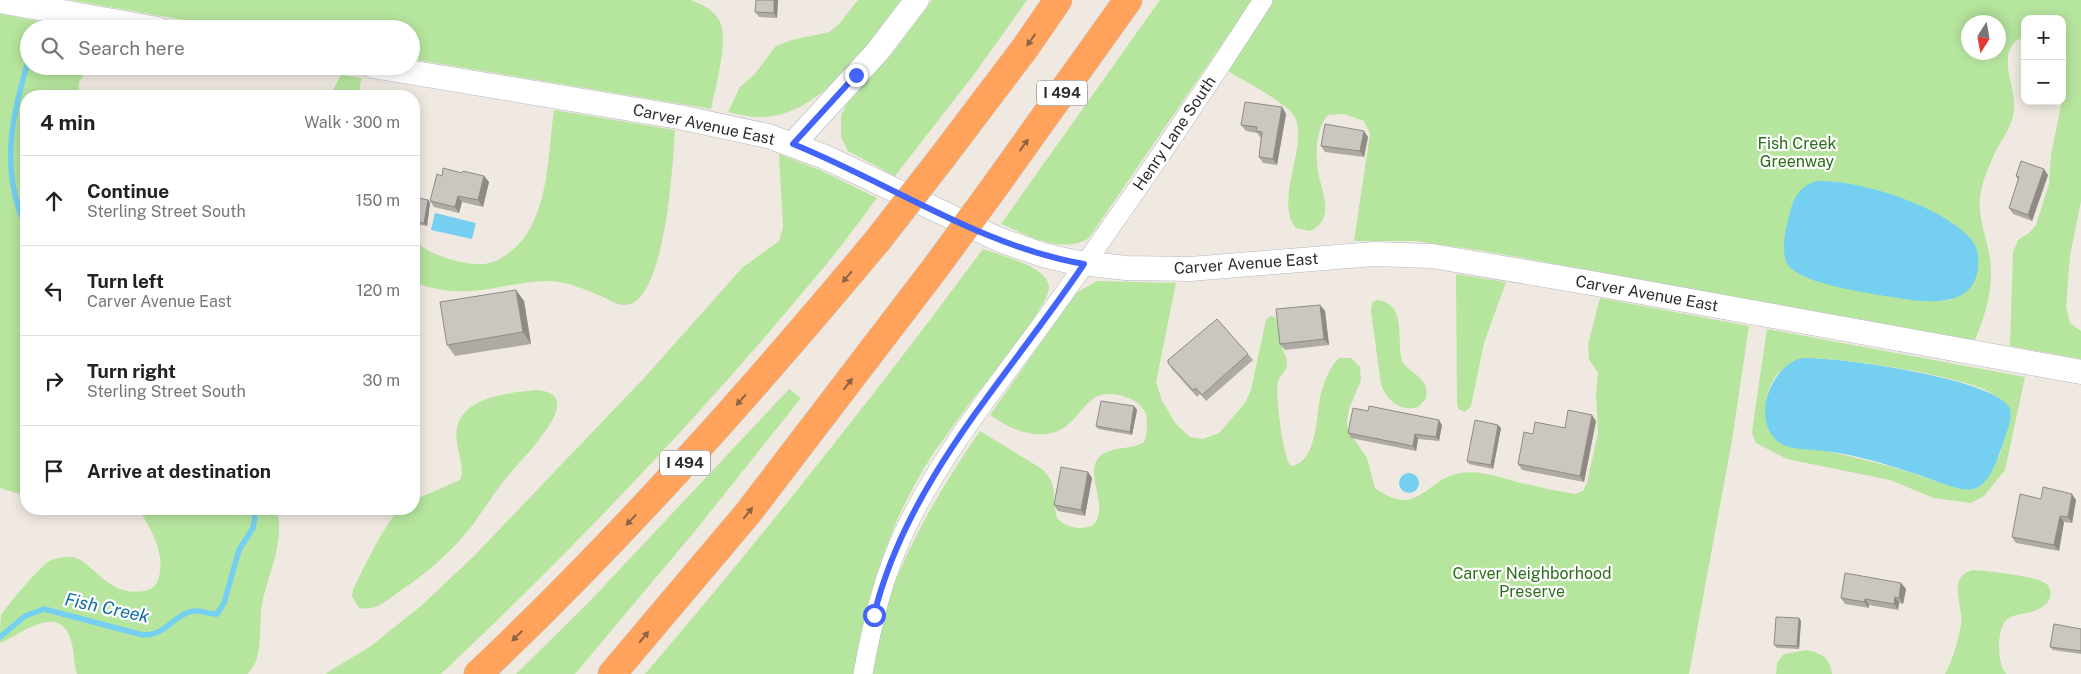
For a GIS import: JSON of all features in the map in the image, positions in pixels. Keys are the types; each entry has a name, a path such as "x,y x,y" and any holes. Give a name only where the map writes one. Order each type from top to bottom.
{"highway":[{"name":"I 494","path":"478,674 612,540 696,451 878,240 1025,48 1058,0"},
{"name":"I 494","path":"612,674 748,513 936,267 1128,0"}],"street":[{"path":"793,144 877,52 917,0"},
{"name":"Henry Lane South","path":"863,674 880,595 901,538 923,494 954,446 1084,264 1220,67 1262,0"},
{"path":"0,1 107,20"},
{"name":"Carver Avenue East","path":"420,74 700,121 763,134 793,144 1000,240 1043,255 1084,264 1190,269 1366,254 1432,256 2081,372"}],"green space":[{"path":"70,0 690,0 702,5 716,16 722,28 723,39 711,109 420,60 420,20 184,20"},
{"path":"858,0 901,0 859,55 826,89 807,103 787,112 766,117 728,112 740,87 754,75 776,46 792,40 829,32 839,24"},
{"path":"932,0 1027,0 975,73 895,176 848,151 841,137 841,116 846,105 891,55"},
{"name":"Fish Creek Greenway","path":"1160,0 2081,0 2081,201 2070,256 2066,307 2070,323 2081,331 2081,359 2010,346 2013,252 2018,240 2029,233 2036,225 2049,184 2051,155 2061,105 2066,105 2066,15 2021,15 2021,39 2017,40 2011,47 2008,55 2014,109 2010,124 1989,165 1981,191 1980,213 1990,258 1991,279 1986,310 1975,340 1484,251 1416,241 1354,241 1370,134 1364,121 1344,114 1328,115 1318,135 1317,161 1325,199 1323,220 1310,231 1296,228 1290,216 1288,201 1298,138 1297,124 1292,113 1280,102 1228,71 1252,31 1233,28 1089,238 1079,243 1068,245 1045,242 1001,224","holes":["1940,217 1971,239 1951,300 1925,301"]},
{"path":"0,14 32,20 20,20 20,75 84,75 79,82 79,90 20,90 20,494 0,488"},
{"path":"341,75 361,78 360,90 333,90"},
{"path":"554,110 675,130 669,199 658,258 649,282 638,299 621,305 575,286 552,281 464,291 449,291 420,284 420,245 439,255 472,264 487,264 506,255 520,242 531,227 539,209 547,169"},
{"path":"779,154 820,170 877,198 827,264 775,326 683,429 589,529 441,674 325,674 371,646 422,605 474,556 645,377 743,267 779,241 783,228"},
{"path":"983,249 1032,267 1046,279 1049,287 1047,296 1029,326 938,447 906,500 877,573 853,674 645,674 818,464"},
{"path":"1456,274 1506,282 1484,343 1471,406 1465,412 1458,409 1457,402"},
{"name":"Carver Neighborhood Preserve","path":"1097,281 1176,283 1156,382 1162,401 1176,424 1190,437 1203,439 1219,433 1245,403 1251,390 1266,320 1270,316 1275,317 1277,320 1281,343 1287,360 1286,368 1280,377 1277,389 1280,426 1285,451 1291,466 1300,463 1311,447 1321,393 1330,370 1339,358 1351,358 1360,367 1361,380 1349,409 1348,430 1367,458 1375,488 1390,497 1402,500 1412,499 1449,476 1469,472 1477,472 1575,494 1583,491 1587,483 1598,433 1596,394 1598,373 1589,359 1588,344 1600,298 1749,326 1732,440 1689,674 872,674 885,610 914,539 939,495 980,431 1042,469 1048,475 1053,487 1057,518 1064,524 1078,528 1092,526 1098,518 1099,509 1094,469 1096,461 1103,454 1113,450 1144,442 1147,425 1146,415 1138,404 1124,396 1100,395 1088,403 1062,429 1047,434 1031,434 1017,430 990,415 1076,293"},
{"path":"1377,300 1387,303 1397,316 1403,363 1426,386 1426,399 1418,407 1405,408 1395,404 1387,396 1381,385 1371,311 1372,303"},
{"path":"1767,329 2025,377 2005,470 1984,496 1971,503 1934,498 1890,480 1787,459 1756,443 1752,433","holes":["1802,358 1819,358 1899,368 1955,380 1991,393 2011,412 1999,457 1946,485 1863,459 1778,442 1769,427 1767,418 1767,400 1771,383 1781,371"]},
{"path":"789,389 801,398 695,531 575,674 516,674 590,601"},
{"path":"536,390 554,396 557,402 553,420 466,533 434,566 388,600 375,607 359,608 352,596 353,590 375,546 394,515 420,515 420,497 460,480 462,471 457,442 457,428 462,416 470,407 482,401 509,393"},
{"path":"142,515 277,515 279,521 278,544 262,604 258,655 248,674 77,674 69,635 63,626 55,622 36,625 0,643 1,616 38,571 53,560 68,557 79,559 110,584 120,589 131,592 151,589 157,582 161,561 153,534"},
{"path":"1973,570 2010,574 2040,580 2048,585 2051,594 2047,603 2037,610 2009,618 2004,623 1999,649 2001,664 2006,674 1945,674 1955,650 1961,625 1958,585 1965,573"},
{"path":"1806,650 1824,657 1831,668 1832,674 1776,674 1777,663 1784,654"}],"water":[{"path":"1818,181 1856,185 1878,190 1900,197 1941,216 1958,227 1971,239 1975,246 1978,253 1978,268 1975,281 1968,290 1959,296 1947,300 1922,301 1836,287 1803,276 1792,269 1786,261 1784,249 1791,207 1803,188"},
{"path":"435,213 476,223 472,239 431,230"},
{"path":"1802,358 1847,361 1912,371 1945,378 1997,397 2009,407 2011,415 1997,461 1989,476 1982,485 1974,489 1963,489 1865,459 1839,453 1794,448 1781,444 1769,431 1765,406 1768,394 1781,371 1791,363"},
{"path":"1409,473 1416,476 1419,483 1416,490 1409,493 1402,490 1399,483 1402,476"}],"building":[{"path":"756,0 774,0 774,13 755,12"},
{"path":"1245,102 1282,107 1273,159 1259,157 1262,132 1256,131 1257,127 1241,125"},
{"path":"1325,124 1364,131 1360,151 1321,146"},
{"path":"2021,161 2044,169 2028,215 2009,208 2019,177 2016,176"},
{"path":"443,168 484,176 478,200 458,196 455,207 430,201 437,174 442,176"},
{"path":"420,198 428,200 424,223 420,223"},
{"path":"516,290 523,332 447,345 440,302"},
{"path":"1320,305 1324,339 1280,344 1276,309"},
{"path":"1217,319 1248,354 1202,395 1196,388 1193,390 1168,363 1168,360"},
{"path":"1101,401 1134,406 1130,432 1096,426"},
{"path":"1369,406 1439,420 1436,437 1415,434 1413,446 1348,433 1353,408 1368,411"},
{"path":"1568,410 1592,415 1580,476 1518,464 1524,432 1533,434 1535,422 1565,428"},
{"path":"1475,420 1498,425 1491,465 1467,461"},
{"path":"1061,467 1088,472 1081,510 1054,505"},
{"path":"2043,487 2072,494 2068,517 2060,516 2054,545 2012,537 2020,494 2041,499"},
{"path":"1845,573 1901,583 1899,598 1895,597 1894,604 1865,599 1864,602 1841,598"},
{"path":"1776,617 1799,618 1797,646 1774,645"},
{"path":"2054,624 2081,629 2081,651 2050,647"}],"waterway":[{"path":"20,90 25,75"},
{"path":"20,92 13,123 11,165 13,185 20,211"},
{"name":"Fish Creek","path":"0,637 25,616 44,609 143,635 163,630 189,612 197,611 217,614 224,603 239,550 253,528 254,515"}],"route":[{"path":"856,75 793,144 832,160 1000,240 1043,255 1084,264 954,446 923,494 895,553 874,615"}]}
